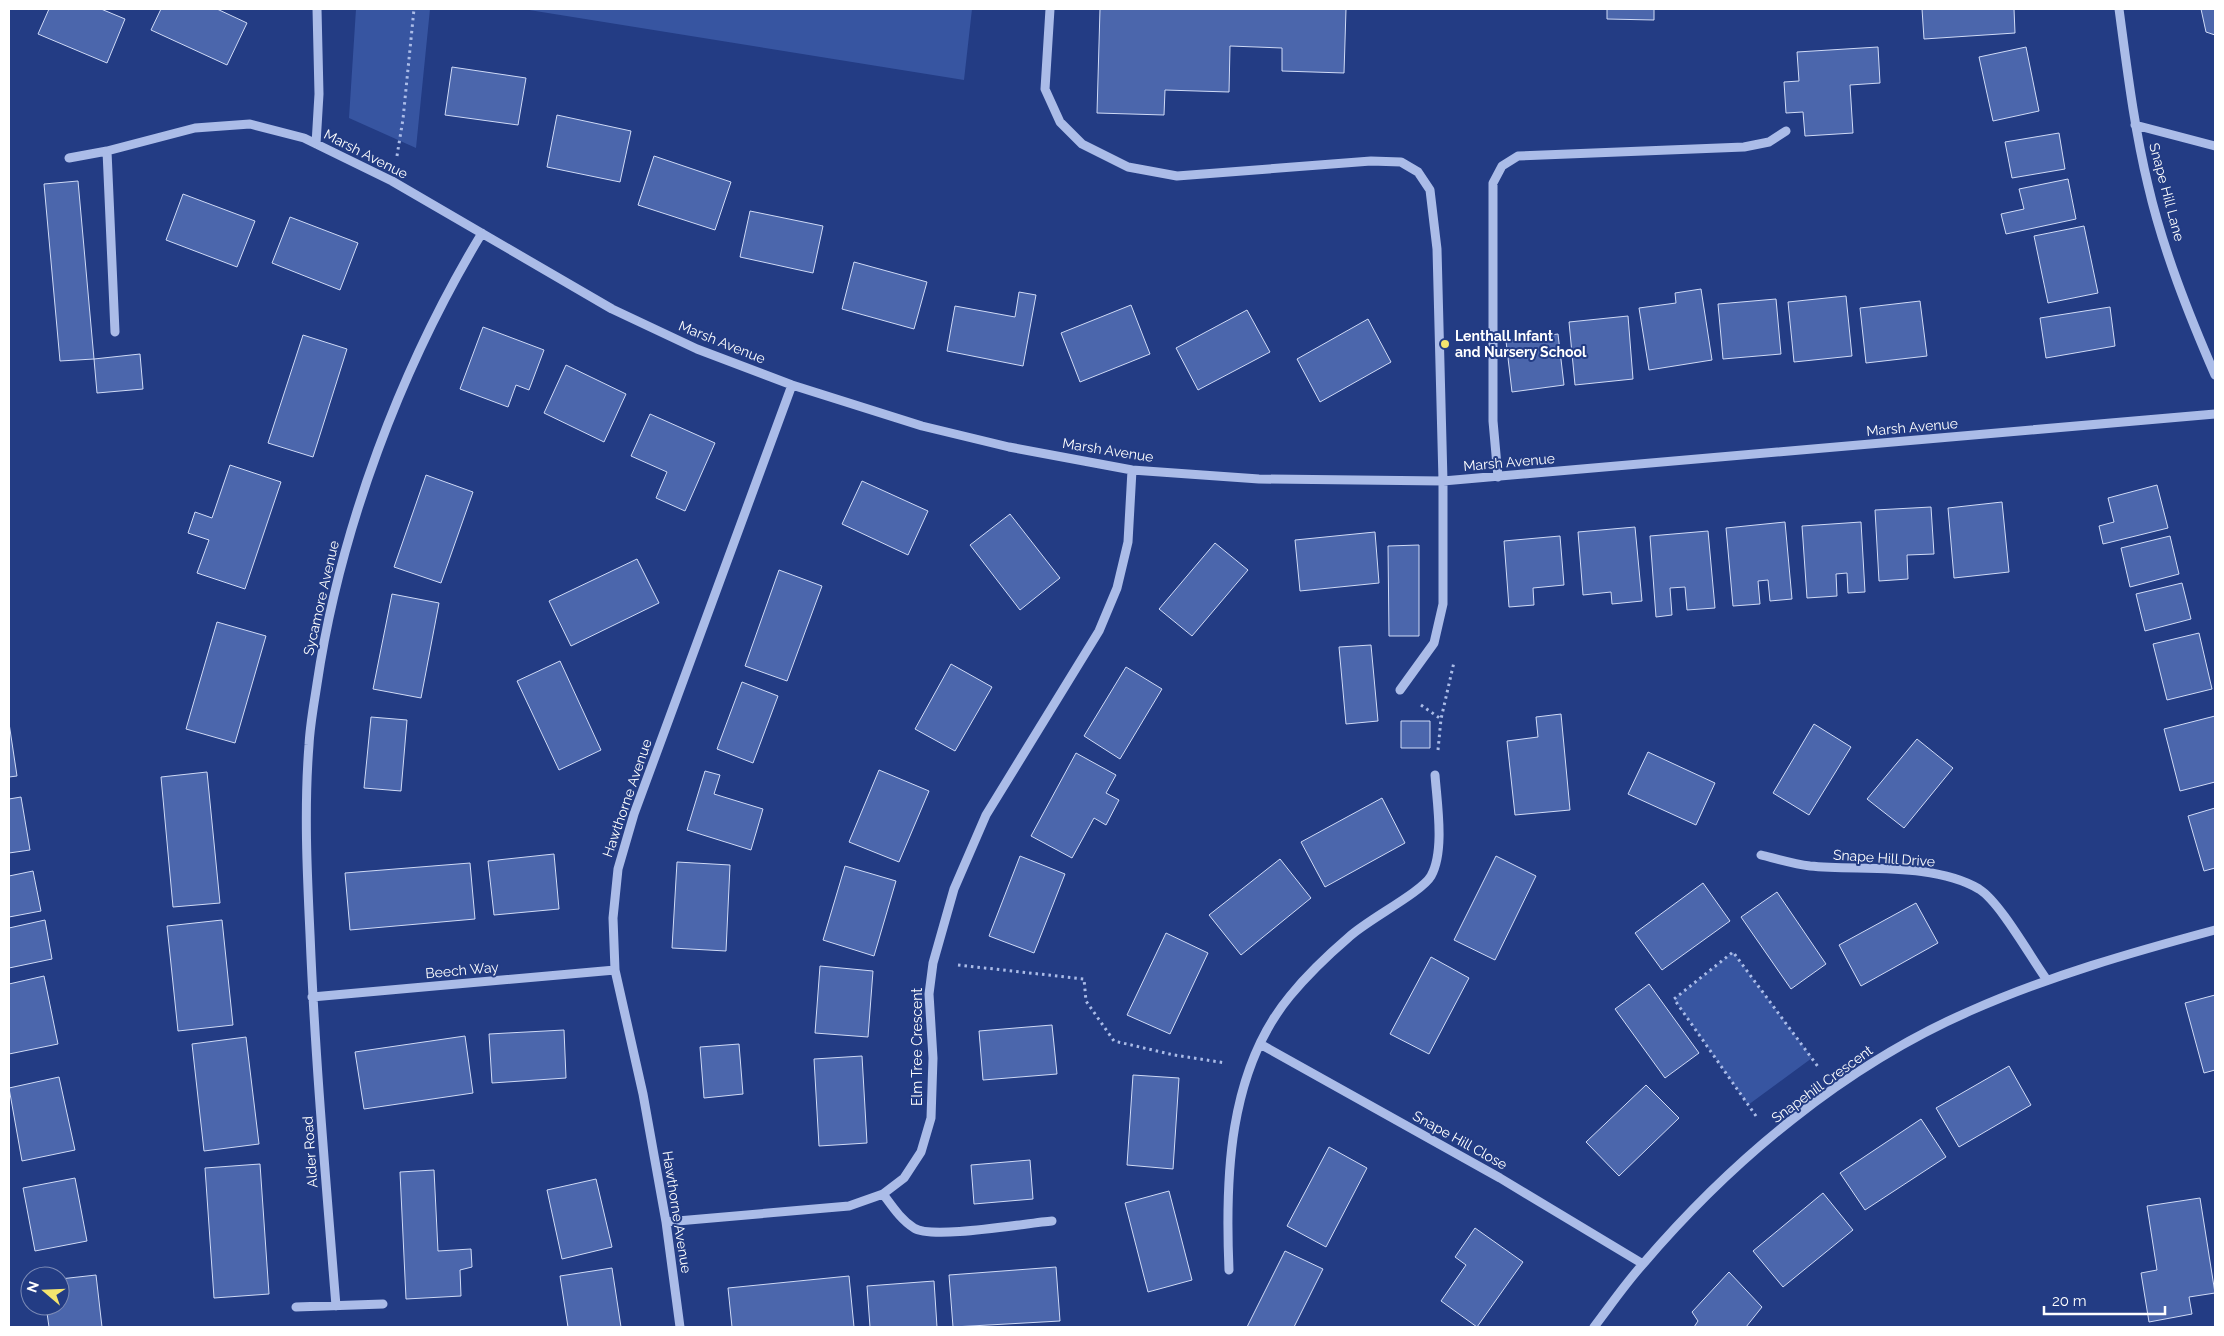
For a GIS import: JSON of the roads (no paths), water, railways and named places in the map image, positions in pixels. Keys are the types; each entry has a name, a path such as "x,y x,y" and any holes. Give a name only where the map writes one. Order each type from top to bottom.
{"street":[{"path":"316,144 319,94 317,9"},
{"path":"1050,9 1045,89 1060,122 1082,144 1128,167 1177,176 1371,160 1401,162 1418,172 1430,190 1437,249 1444,481 1443,604 1434,643 1400,690"},
{"name":"Snape Hill Lane","path":"2119,9 2135,125 2148,187 2188,311 2215,375"},
{"name":"Marsh Avenue","path":"69,158 107,151 195,128 250,124 304,138 392,181 612,310 697,349 792,385 922,426 1009,446 1132,470 1259,479 1444,481 2215,414"},
{"path":"2135,125 2215,146"},
{"path":"1498,477 1493,421 1493,183 1502,166 1518,156 1744,147 1769,142 1786,131"},
{"path":"107,151 115,332"},
{"name":"Sycamore Avenue","path":"312,997 306,842 309,743 322,653 342,560 371,472 410,372 456,275 482,233"},
{"name":"Hawthorne Avenue","path":"680,1327 666,1222 643,1094 615,970 613,918 618,869 634,814 792,385"},
{"name":"Elm Tree Crescent","path":"666,1222 849,1206 883,1194 904,1178 921,1152 931,1118 933,1058 929,994 933,963 954,889 986,816 1099,631 1117,588 1128,542 1132,470"},
{"path":"1229,1270 1228,1188 1232,1144 1241,1095 1260,1044 1289,997 1322,960 1363,924 1416,891 1431,877 1438,853 1435,775"},
{"name":"Snape Hill Drive","path":"1761,856 1808,866 1912,872 1948,877 1979,889 1996,906 2047,980"},
{"name":"Snapehill Crescent","path":"1594,1327 1643,1264 1716,1186 1771,1138 1834,1088 1887,1053 1969,1011 2047,980 2215,930"},
{"name":"Beech Way","path":"312,997 615,970"},
{"name":"Alder Road","path":"312,997 336,1306"},
{"name":"Snape Hill Close","path":"1260,1044 1500,1178 1643,1264"},
{"path":"883,1194 900,1216 915,1230 936,1234 1052,1220"},
{"path":"296,1307 383,1304"}],"place":[{"name":"Lenthall Infant and Nursery School","path":"1445,344"}]}
